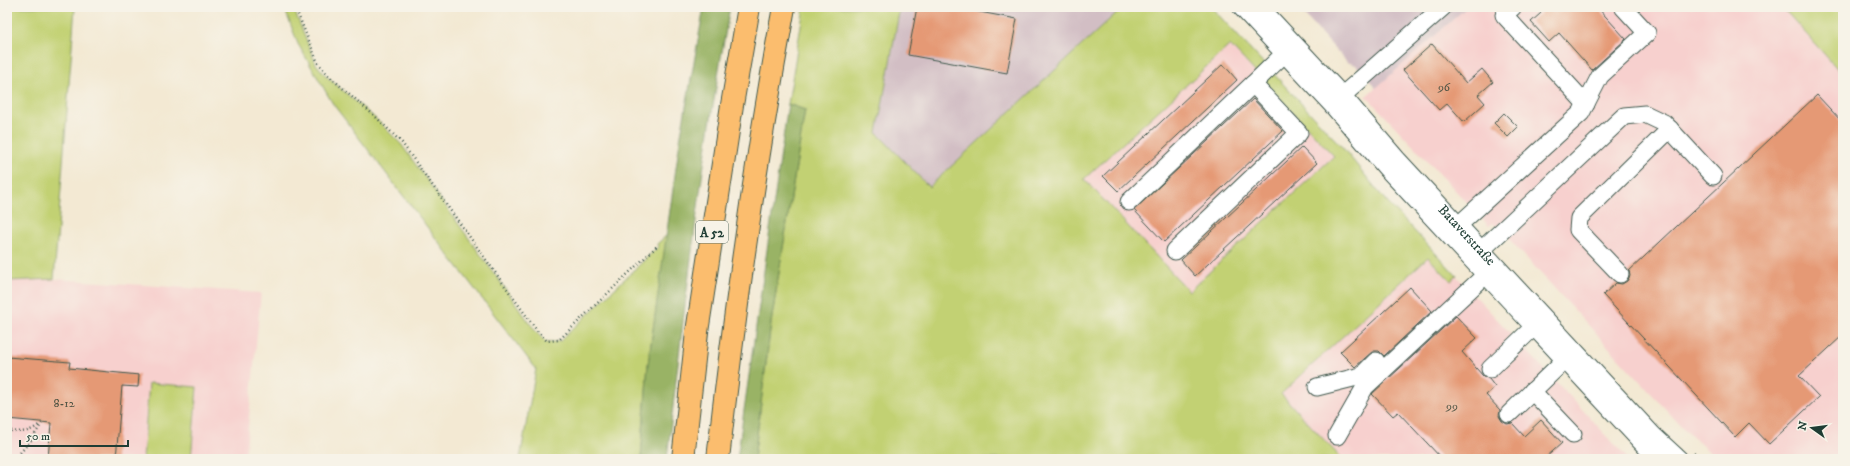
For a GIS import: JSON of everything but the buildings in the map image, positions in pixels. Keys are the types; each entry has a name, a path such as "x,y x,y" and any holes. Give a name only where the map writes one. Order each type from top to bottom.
{"highway":[{"name":"A 52","path":"683,459 697,332 732,105 749,7"},
{"name":"A 52","path":"718,459 732,336 765,111 784,7"}],"street":[{"name":"Bataverstraße","path":"1241,7 1284,54 1337,100"},
{"name":"Bataverstraße","path":"1260,7 1337,100 1387,169 1453,230 1570,355 1678,459"},
{"path":"1337,100 1443,7"},
{"path":"1513,7 1504,15 1586,104"},
{"path":"1453,230 1581,113 1600,76 1647,33 1623,7"},
{"path":"1129,202 1284,54"},
{"path":"1176,251 1299,133 1253,84"},
{"path":"1337,436 1365,387 1624,116 1645,114 1664,123 1713,176"},
{"path":"1620,274 1578,230 1579,218 1670,129"},
{"path":"1317,387 1361,376 1483,262"},
{"path":"1490,369 1539,322"},
{"name":"Bataverstraße","path":"1570,355 1657,459"},
{"path":"1509,414 1570,355"},
{"path":"1532,391 1574,434"}],"path":[{"path":"295,7 318,63 328,75 372,113 402,143 538,332 547,340 559,340 657,246"},
{"path":"7,430 22,433 32,430 42,422 32,439 15,459"}],"shaded area":[{"path":"900,7 1123,7 929,187 877,133"},
{"path":"1297,7 1467,7 1376,88 1356,65 1347,62"},
{"path":"1467,7 1782,7 1843,75 1843,459 1717,459 1683,428 1510,240 1493,223 1489,226 1366,96"},
{"path":"1229,45 1334,156 1189,291 1084,179"},
{"path":"1434,252 1628,459 1342,459 1281,394"},
{"path":"54,279 261,293 245,459 7,459 7,281"}],"green space":[{"path":"7,7 75,7 54,279 7,281"},
{"path":"284,7 293,7 316,64 327,77 376,119 401,144 537,333 547,343 560,341 658,247 657,244 667,235 648,364 641,459 520,459 536,369 333,104 298,44"},
{"path":"704,7 730,7 702,176 667,459 641,459 648,364 680,140"},
{"path":"804,7 900,7 877,133 929,187 1123,7 1211,7 1343,148 1386,201 1457,276 1451,281 1428,257 1281,394 1342,459 754,459 771,323 805,110 788,104","holes":["1230,45 1334,156 1189,291 1084,179"]},
{"path":"1782,7 1843,7 1843,75"},
{"path":"788,104 805,110 771,323 754,459 737,459"},
{"path":"149,383 197,387 191,459 143,459"}]}
